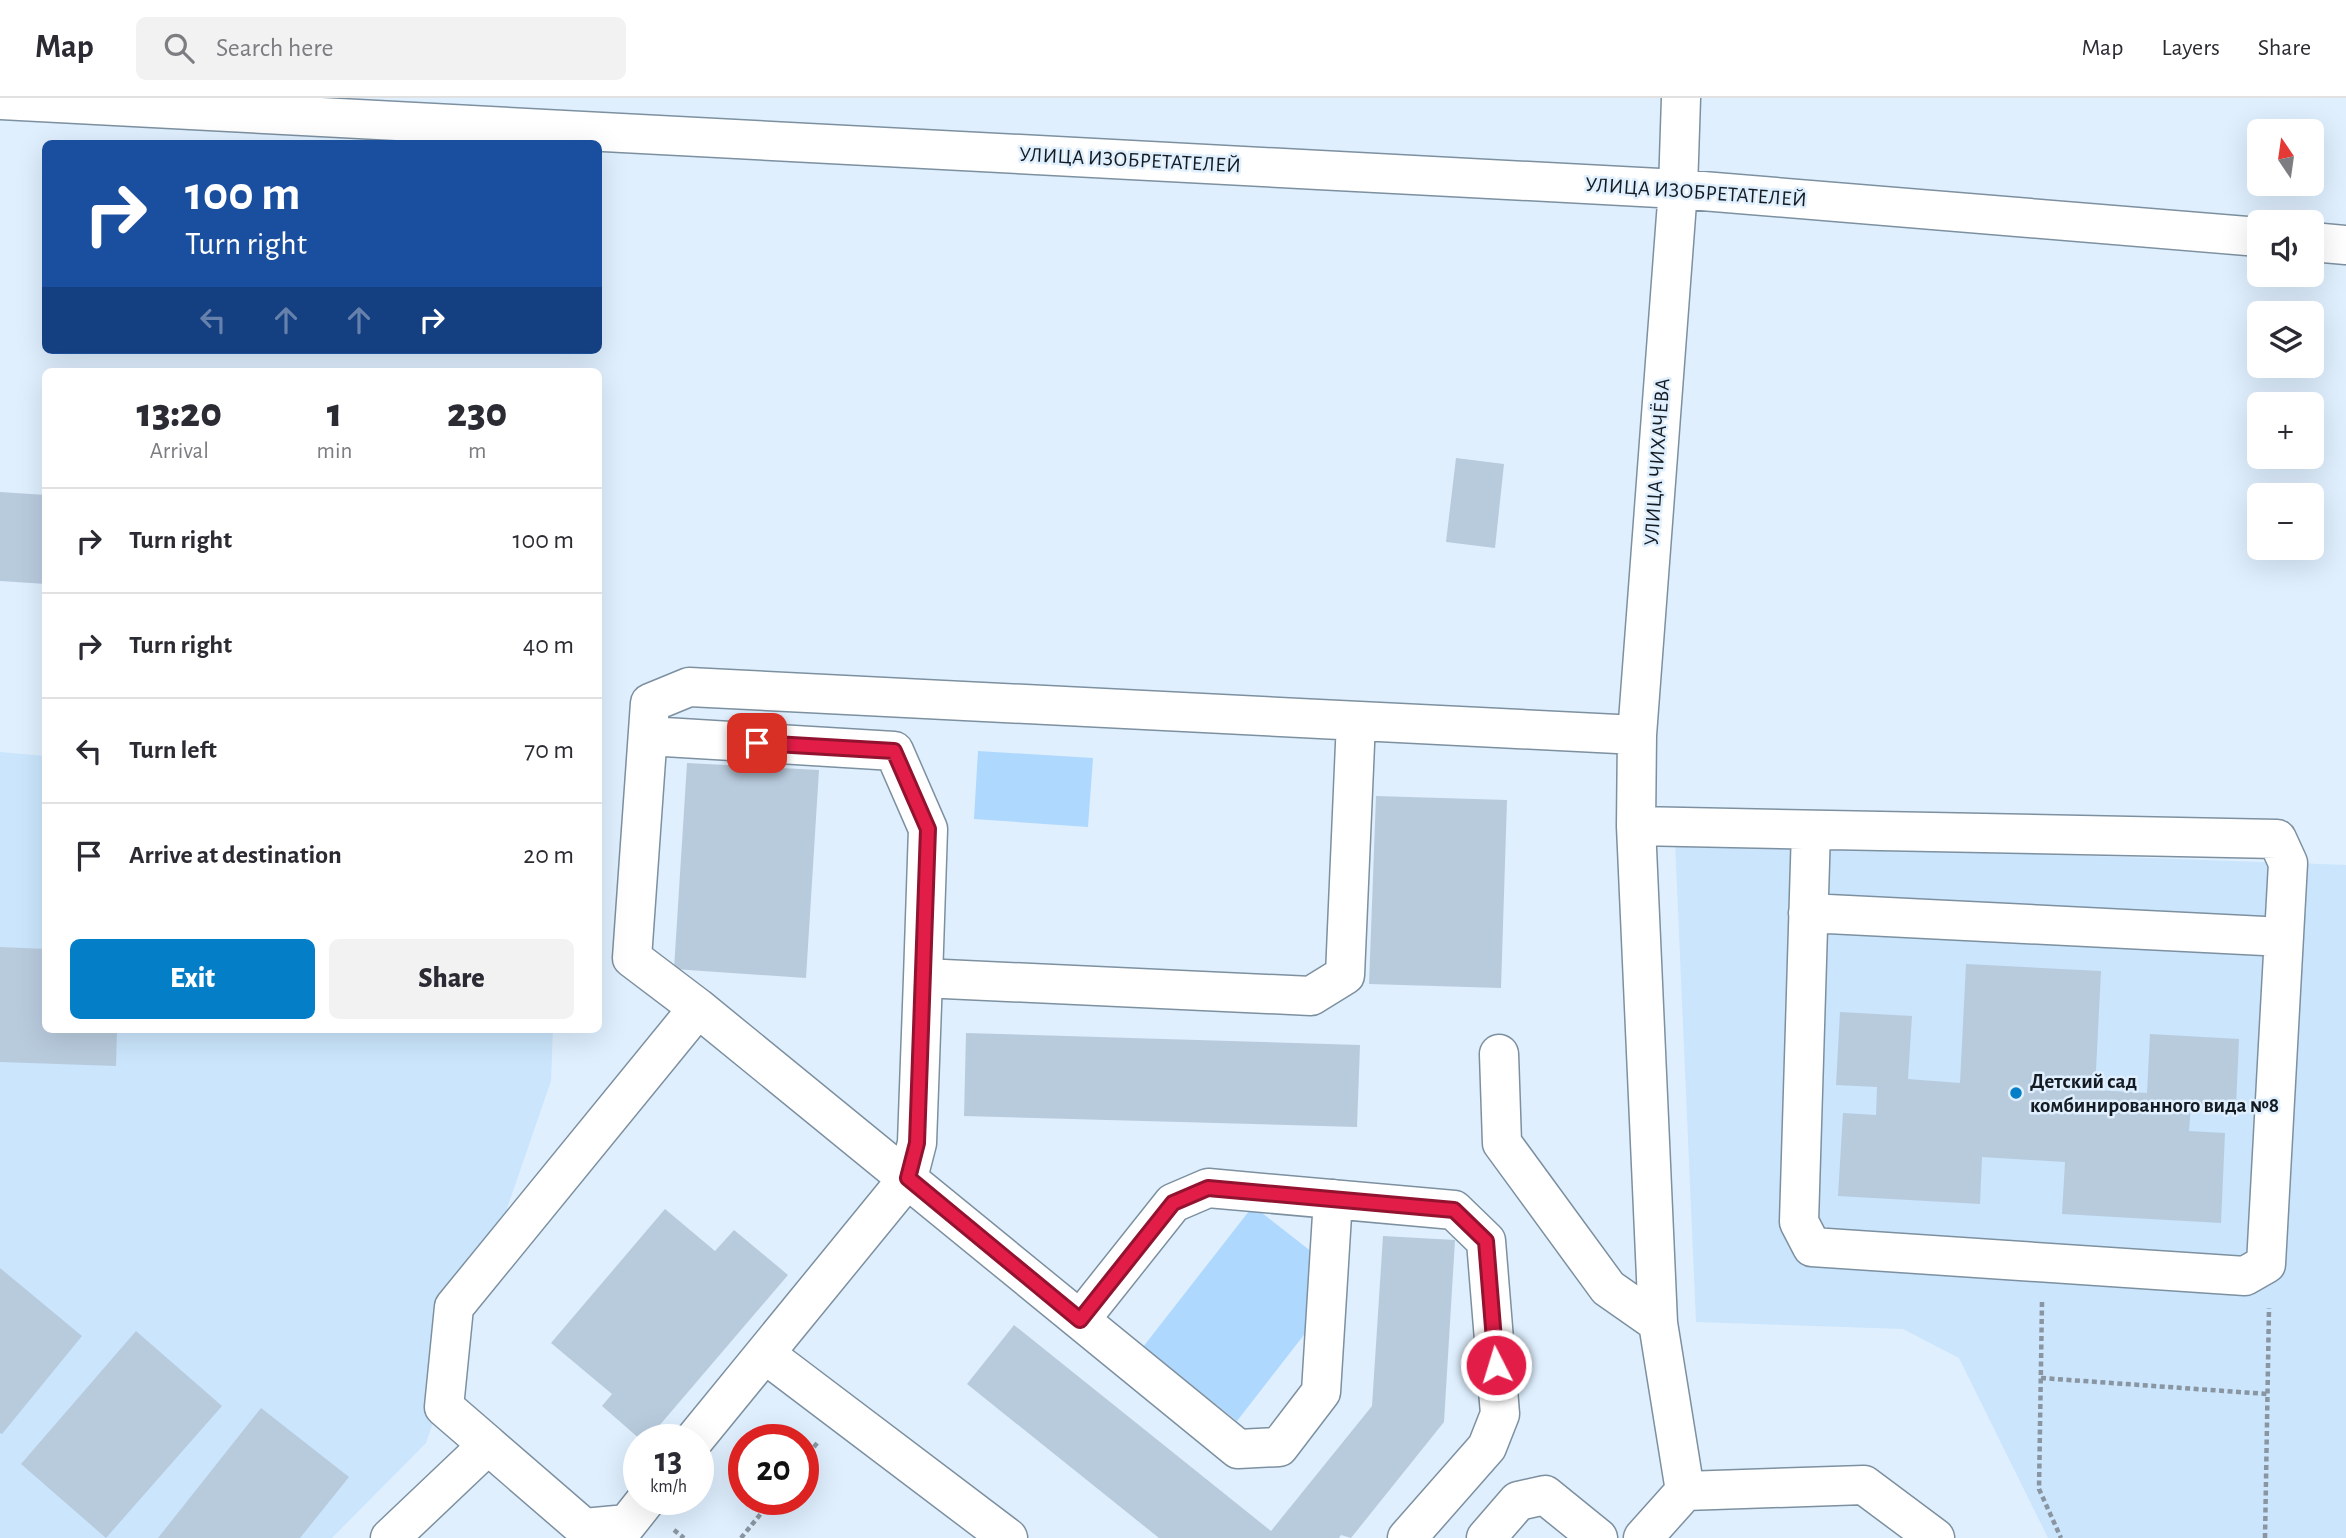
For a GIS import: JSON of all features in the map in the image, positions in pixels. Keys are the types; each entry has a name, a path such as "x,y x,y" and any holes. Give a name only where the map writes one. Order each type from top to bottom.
{"street":[{"name":"УЛИЦА ЧИХАЧЁВА","path":"1681,98 1678,189 1637,736 1636,827 1658,1323 1685,1491"},
{"name":"УЛИЦА ИЗОБРЕТАТЕЛЕЙ","path":"0,100 1678,189 2247,236"},
{"path":"2324,243 2346,245"},
{"path":"1333,1199 1321,1392 1279,1447 1238,1449 698,1007 632,958 650,703 690,687 1637,736"},
{"path":"923,978 1311,996 1345,975 1356,721"},
{"path":"648,736 894,751 928,829 917,1143 908,1178 707,1424"},
{"path":"1636,827 1811,830 2277,839 2288,863 2266,1264 2245,1276 1812,1247 1799,1222 1811,830"},
{"path":"1808,912 2284,937"},
{"path":"634,1515 627,1524 584,1528 444,1406 454,1307 698,1007"},
{"path":"1499,1054 1502,1143 1608,1287 1658,1323"},
{"path":"1080,1320 1173,1203 1208,1188 1454,1210 1486,1241 1500,1414 1487,1447 1407,1538"},
{"path":"765,1354 1008,1538"},
{"path":"390,1538 488,1445"},
{"path":"1643,1538 1685,1491 1864,1485 1934,1538"},
{"path":"1486,1538 1518,1501 1545,1495 1598,1538"}],"path":[{"path":"2043,1262 2039,1489 2061,1538"},
{"path":"2265,1538 2269,1291 2266,1264"},
{"path":"2041,1378 2267,1394"},
{"path":"741,1538 760,1515"}],"shaded area":[{"path":"978,751 1093,758 1088,827 974,819"},
{"path":"0,752 42,756 42,1033 553,1033 551,1081 426,1443 332,1538 0,1538"},
{"name":"Детский сад комбинированного вида №8","path":"1675,841 2346,865 2346,1538 2048,1538 1959,1358 1903,1329 1696,1322"},
{"path":"1253,1206 1317,1256 1321,1313 1237,1421 1143,1347"}],"building":[{"path":"1456,458 1504,464 1495,548 1446,542"},
{"path":"0,492 42,495 42,584 0,581"},
{"path":"687,763 819,770 806,978 674,969"},
{"path":"1376,796 1507,800 1501,988 1369,984"},
{"path":"0,947 42,949 42,1033 117,1033 116,1066 0,1062"},
{"path":"1966,964 2101,971 2095,1090 2147,1093 2150,1034 2239,1039 2236,1106 2191,1104 2189,1131 2225,1133 2221,1223 2062,1214 2065,1162 1982,1157 1980,1204 1838,1196 1843,1113 1876,1115 1877,1087 1836,1085 1840,1012 1912,1016 1908,1079 1960,1083"},
{"path":"966,1033 1360,1045 1357,1127 964,1116"},
{"path":"665,1209 715,1251 734,1230 788,1275 661,1424 623,1424 602,1406 612,1394 551,1343"},
{"path":"1383,1236 1455,1240 1444,1422 1351,1538 1341,1535 1339,1538 1159,1538 967,1384 1014,1325 1271,1531 1372,1406"},
{"path":"0,1268 82,1336 2,1434 0,1433"},
{"path":"136,1331 222,1406 106,1538 21,1464"},
{"path":"261,1408 349,1477 300,1538 158,1538"}],"place":[{"name":"Детский сад комбинированного вида №8","path":"2016,1093"}],"route":[{"path":"757,743 894,751 928,829 917,1143 908,1178 1080,1320 1173,1203 1208,1188 1454,1210 1486,1241 1496,1365"}]}
